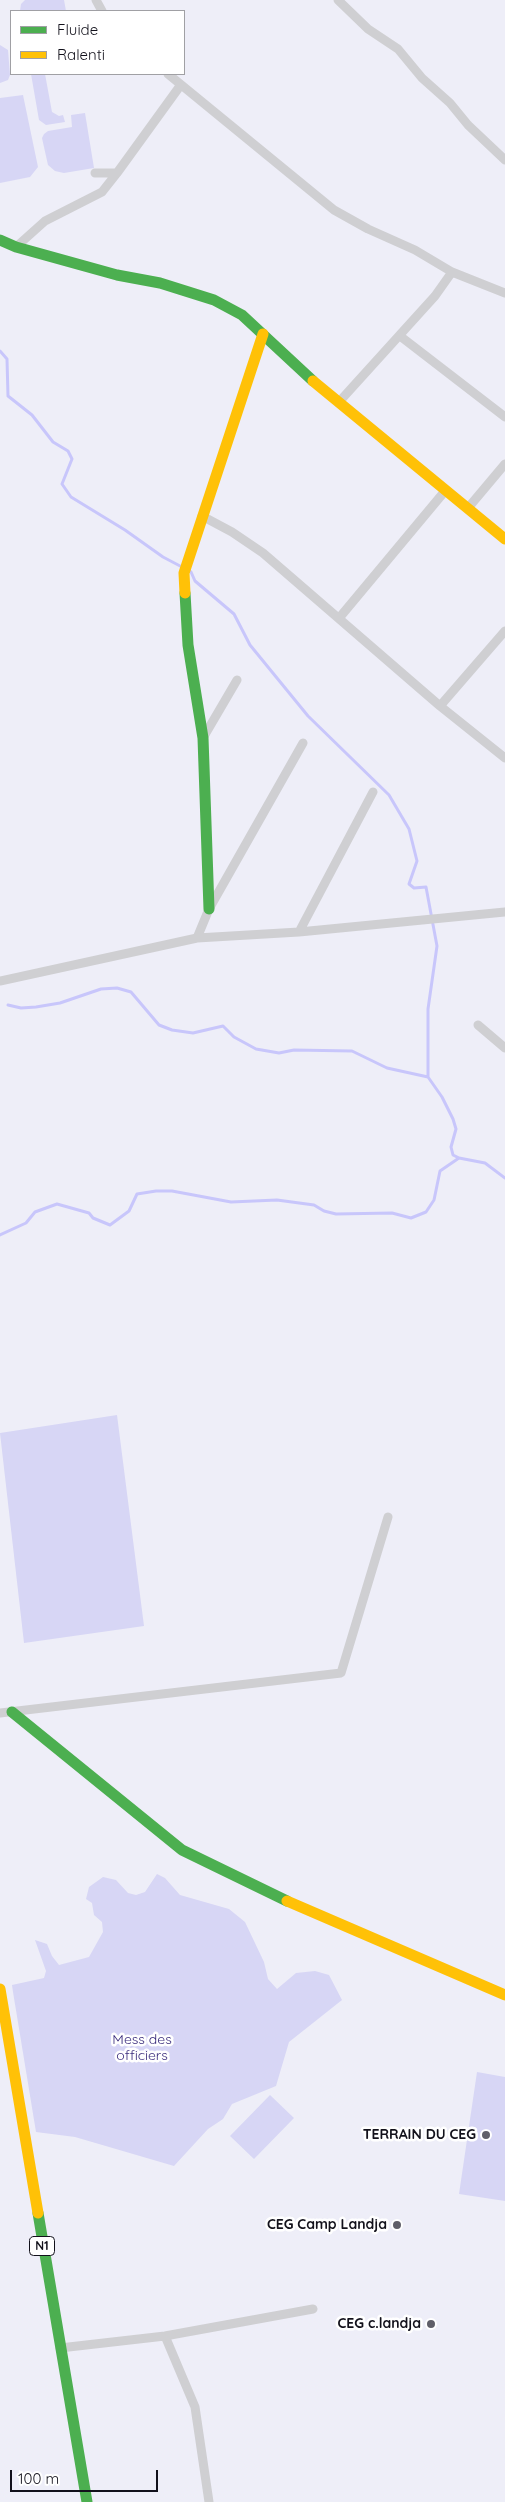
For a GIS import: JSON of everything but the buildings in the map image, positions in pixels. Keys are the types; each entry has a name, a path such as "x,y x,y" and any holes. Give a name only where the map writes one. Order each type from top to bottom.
{"main road":[{"path":"0,240 16,247 117,275 160,283 214,300 242,315 339,402 409,458 445,491 505,540"},
{"path":"209,909 203,738 188,645 185,568 263,334"},
{"path":"12,1712 182,1850 261,1890 505,1995"},
{"name":"N1","path":"0,1989 87,2502"}],"street":[{"path":"338,0 368,29 398,49 422,78 450,103 468,125 505,160"},
{"path":"169,75 180,86 334,210 368,229 414,250 452,272 505,293"},
{"path":"16,247 45,221 102,192 180,86"},
{"path":"95,173 117,173"},
{"path":"339,402 435,296 452,272"},
{"path":"400,336 505,418"},
{"path":"468,508 505,464"},
{"path":"340,617 445,491"},
{"path":"202,516 232,532 263,553 340,617 440,706 505,758"},
{"path":"440,706 505,631"},
{"path":"203,738 238,680"},
{"path":"197,938 209,909 303,743"},
{"path":"299,932 373,792"},
{"path":"0,981 197,938 299,932 505,912"},
{"path":"478,1025 505,1048"},
{"path":"0,1713 340,1672 388,1517"},
{"path":"60,2348 165,2336 313,2309"},
{"path":"165,2336 195,2407 209,2502"}],"green space":[{"path":"25,0 64,0 66,10 20,10 21,4"},
{"path":"0,45 8,50 10,75 8,80 0,83"},
{"path":"31,75 45,75 52,112 59,116 63,115 65,122 46,125 39,120"},
{"path":"23,95 38,167 30,177 0,183 0,98"},
{"path":"85,113 94,168 64,173 55,171 48,165 42,138 44,134 48,131 72,127 71,115"},
{"path":"117,1415 144,1626 24,1643 0,1433"},
{"name":"Mess des officiers","path":"157,1874 165,1878 180,1895 229,1909 245,1922 264,1962 268,1979 277,1989 296,1973 315,1971 329,1975 342,2000 289,2042 276,2086 232,2104 223,2119 208,2129 174,2166 75,2137 36,2132 12,1985 44,1978 46,1971 35,1940 47,1944 52,1956 59,1965 89,1957 103,1932 102,1922 94,1915 92,1903 86,1899 89,1887 103,1877 116,1880 128,1893 136,1895 145,1892"},
{"name":"TERRAIN DU CEG","path":"477,2072 505,2077 505,2201 459,2194"},
{"path":"270,2095 294,2118 254,2159 230,2136"}],"waterway":[{"path":"0,351 7,359 8,396 32,415 53,442 68,451 72,459 62,484 71,497 125,530 163,557 182,567"},
{"path":"188,570 195,581 234,614 250,645 308,716 389,795 409,829 417,861 409,884 414,888 426,887 437,946 428,1009 428,1077 442,1097 453,1119 456,1129 451,1147 453,1155 459,1158"},
{"path":"8,1005 21,1008 36,1007 60,1003 101,989 117,988 131,992 159,1025 172,1030 193,1033 223,1026 234,1037 256,1049 279,1053 294,1050 352,1051 387,1068 428,1077"},
{"path":"0,1235 26,1223 35,1212 57,1204 89,1213 93,1218 110,1225 129,1211 137,1194 156,1191 172,1191 231,1202 277,1200 314,1205 324,1211 336,1214 392,1213 411,1218 426,1212 434,1200 440,1171 459,1158 485,1163 505,1178"}],"traffic: fast":[{"path":"0,240 16,247 117,275 160,283 214,300 242,315 313,381"},
{"path":"185,593 188,645 203,738 209,909"},
{"path":"12,1712 182,1850 287,1901"},
{"path":"38,2213 87,2502"}],"traffic: slow":[{"path":"185,593 184,573 263,334"},
{"path":"313,381 505,539"},
{"path":"287,1901 505,1995"},
{"path":"0,1989 38,2213"}],"place":[{"name":"TERRAIN DU CEG","path":"486,2135"},
{"name":"CEG Camp Landja","path":"397,2225"},
{"name":"CEG c.landja","path":"431,2324"}]}
